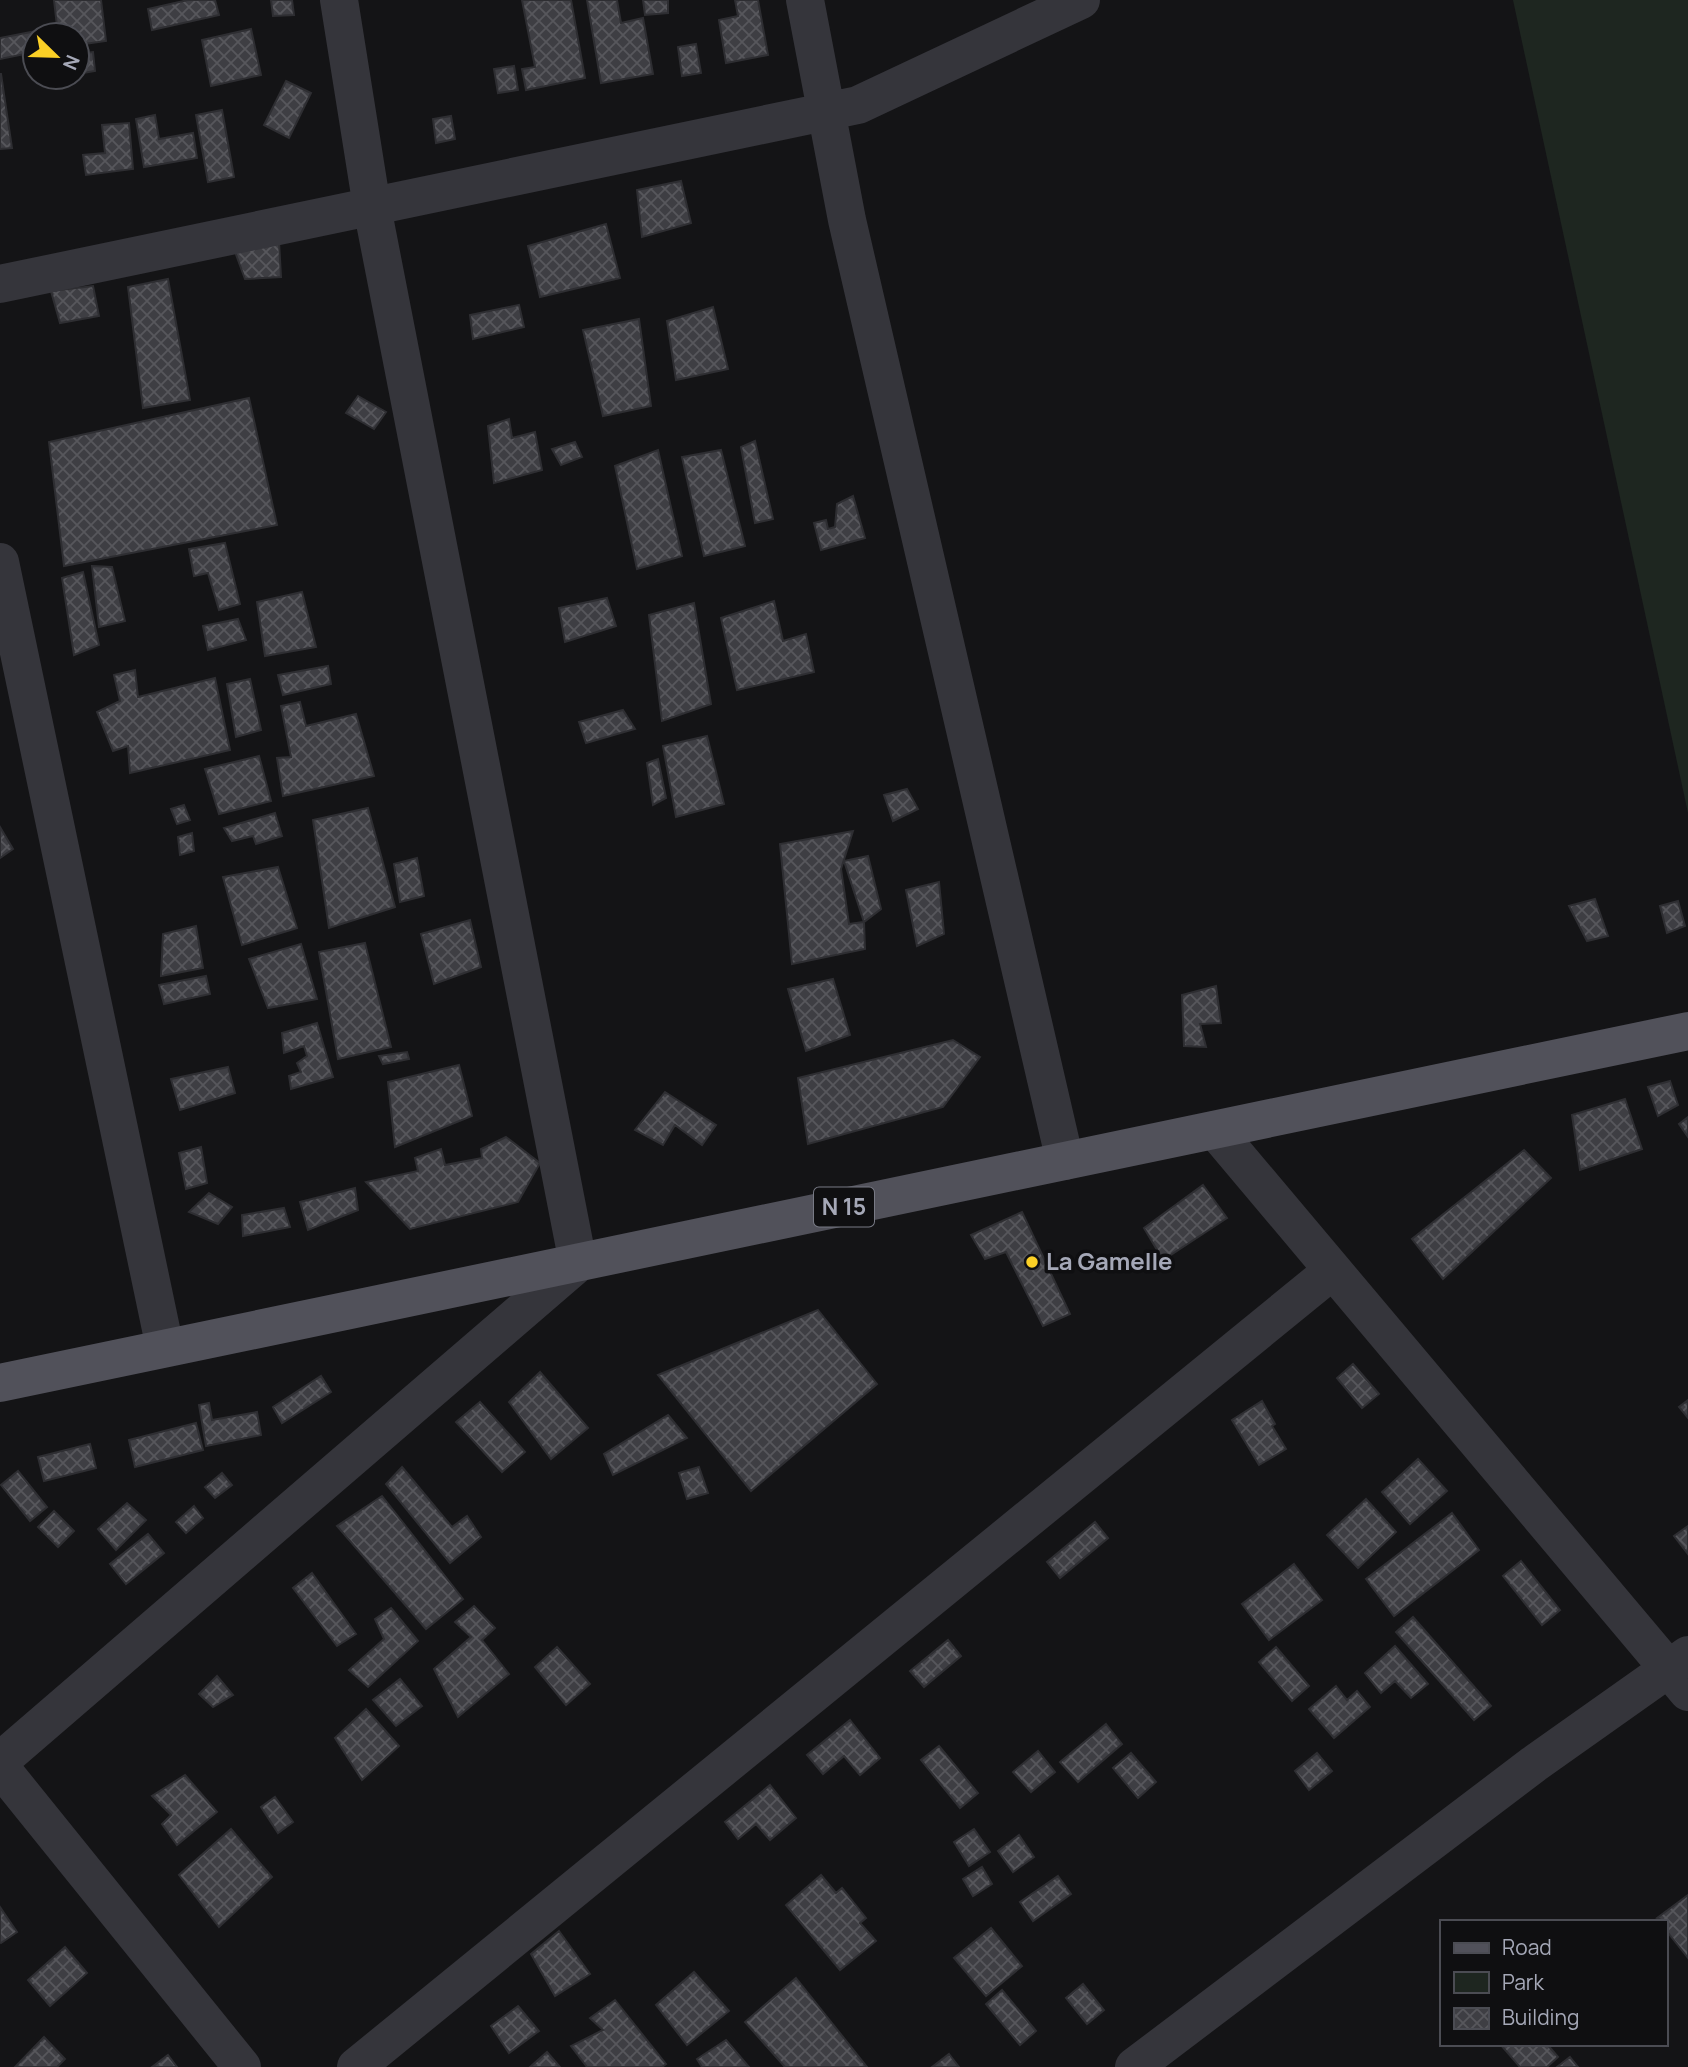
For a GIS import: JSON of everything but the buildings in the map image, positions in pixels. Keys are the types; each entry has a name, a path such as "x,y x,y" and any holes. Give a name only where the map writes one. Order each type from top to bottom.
{"main road":[{"name":"N 15","path":"0,1383 1688,1031"}],"street":[{"path":"0,1761 578,1263 372,207 339,0"},
{"path":"805,0 847,220 1065,1161"},
{"path":"0,284 858,105 1081,0"},
{"path":"0,562 165,1348"},
{"path":"1134,2067 1534,1764 1681,1672 1332,1271 1215,1130"},
{"path":"356,2067 1332,1271"},
{"path":"0,1767 243,2067"}],"green space":[{"path":"1513,0 1688,0 1688,813"}],"place":[{"name":"La Gamelle","path":"1032,1262"}]}
